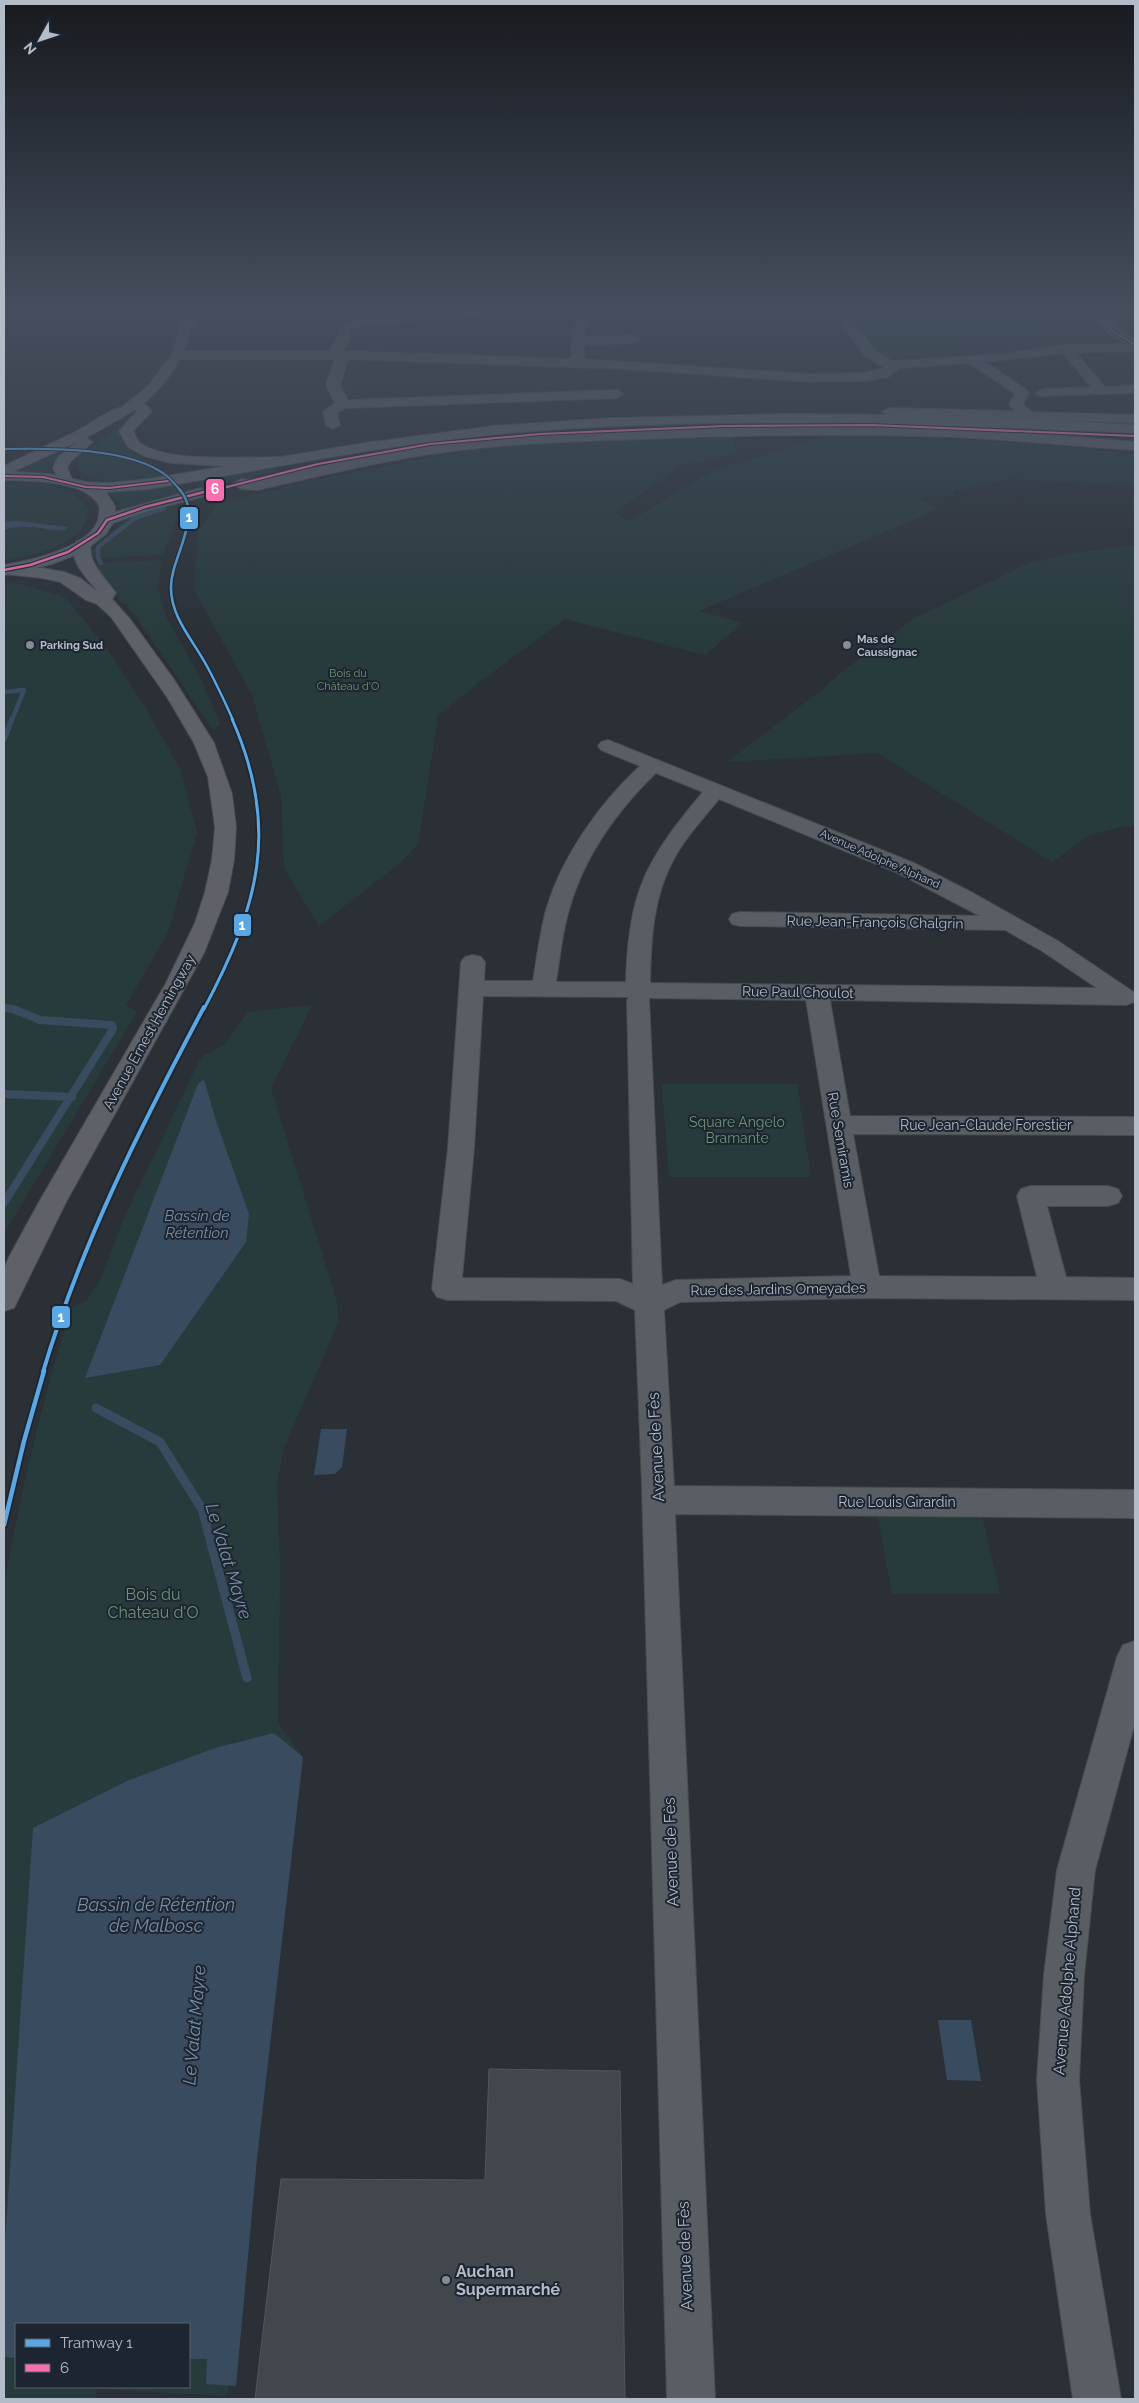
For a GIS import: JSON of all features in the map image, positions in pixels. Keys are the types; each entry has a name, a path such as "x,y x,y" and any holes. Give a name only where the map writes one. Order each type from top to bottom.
{"main road":[{"path":"4,472 57,447 104,420"},
{"path":"65,481 60,468 63,460 119,420"},
{"path":"136,420 126,431 127,437 130,444 150,454 212,461 286,461"},
{"path":"4,476 43,477 86,487 109,488 149,484 421,438 496,430 645,421 701,420"},
{"path":"933,420 1135,429"},
{"path":"106,520 160,503 318,464 430,444 498,437 584,431 725,426 871,425 1135,436"},
{"path":"6,570 50,559 83,544 98,533 106,520 108,511 105,502 86,487"},
{"name":"Avenue Ernest Hemingway","path":"83,544 81,552 84,561 107,594 104,600"},
{"name":"Avenue Ernest Hemingway","path":"4,1300 59,1189 176,989 208,919 224,859 225,833 222,795 208,752 196,728 171,689 122,621 104,600 92,596 80,586 64,578 47,574 6,570"}],"street":[{"path":"332,420 333,425"},
{"path":"645,421 650,420"},
{"path":"240,484 258,485 358,462 452,447 631,434 755,430 876,431 1015,435 1135,446"},
{"name":"Avenue Adolphe Alphand","path":"608,746 906,868 1010,923 1092,973 1130,1000"},
{"path":"543,989 560,900 583,852 612,810 653,765"},
{"name":"Avenue de Fès","path":"691,2399 649,1296 639,995 640,925 650,890 664,857 695,814 716,790"},
{"name":"Rue Jean-François Chalgrin","path":"740,919 1010,923"},
{"name":"Rue Paul Choulot","path":"649,1296 620,1290 447,1289 461,1148 472,975 543,989 639,995 817,993 1130,1000"},
{"name":"Rue Semiramis","path":"817,993 867,1287"},
{"name":"Rue Jean-Claude Forestier","path":"838,1125 1135,1126"},
{"path":"1054,1289 1031,1196 1108,1196"},
{"name":"Rue des Jardins Omeyades","path":"649,1296 676,1291 867,1287 1135,1289"},
{"name":"Rue Louis Girardin","path":"658,1500 1135,1504"},
{"name":"Avenue Adolphe Alphand","path":"1097,2399 1068,2214 1058,2080 1064,1975 1076,1870 1135,1657"}],"green space":[{"path":"128,420 122,438 127,445 140,456 174,478 137,482 99,480 77,469 77,462 81,456"},
{"name":"Bois du Château d'O","path":"732,437 737,452 697,463 683,464 615,513 629,521 714,470 826,437 1031,443 1135,454 1135,486 1009,479 954,491 955,496 918,497 939,509 699,611 743,623 705,655 565,619 482,680 438,716 418,844 400,863 319,926 284,868 281,796 252,695 194,590 198,532 216,504 310,481 500,444 518,443 533,445 536,441"},
{"path":"56,452 62,453 52,466 52,472 19,471"},
{"path":"275,467 279,470 199,490 192,481"},
{"path":"4,482 40,484 62,489 72,494 89,511 84,524 76,534 58,546 36,554 4,561"},
{"path":"181,483 189,492 122,511 118,502 107,492"},
{"path":"174,503 178,515 163,555 92,558 91,551 125,520"},
{"path":"1135,545 1135,824 1090,835 1052,862 877,753 727,762 913,619 1022,566 1064,555"},
{"path":"162,560 158,586 161,602 167,618 201,679 220,724 213,730 127,604 121,603 95,563"},
{"path":"15,582 66,598 110,653 147,710 180,769 197,832 168,932 126,1005 137,1012 4,1233 4,584"},
{"name":"Bois du Chateau d'O","path":"312,1005 271,1088 337,1302 338,1323 283,1450 277,1485 280,1570 278,1723 303,1757 227,2396 97,2389 95,2399 4,2399 4,1586 33,1446 51,1376 72,1307 86,1301 101,1279 123,1220 199,1061 204,1055 224,1045 248,1012"},
{"name":"Square Angelo Bramante","path":"662,1084 797,1084 811,1177 669,1177"},
{"path":"877,1512 981,1512 1000,1594 892,1594"}],"water":[{"path":"17,521 67,527 66,530 19,527 4,530 4,522"},
{"name":"Bassin de Rétention","path":"204,1079 216,1121 249,1214 246,1242 160,1365 85,1378 198,1084"},
{"path":"321,1429 347,1429 342,1467 335,1474 314,1475"},
{"name":"Bassin de Rétention de Malbosc","path":"274,1733 303,1757 257,2159 236,2386 206,2384 207,2359 190,2359 190,2323 15,2323 15,2358 4,2357 4,2258 33,1828 127,1781 215,1748"},
{"path":"938,2020 971,2020 981,2081 947,2080"}],"building":[{"name":"Auchan Supermarché","path":"489,2069 620,2071 625,2399 255,2399 281,2179 485,2180"}],"waterway":[{"path":"101,563 98,558 98,547 135,518 164,508"},
{"name":"Le Valat Mayre","path":"4,692 24,690 12,720"},
{"name":"Le Valat Mayre","path":"4,739 12,719"},
{"path":"10,1009 4,1008 13,1009 40,1020 112,1025 113,1029 70,1097"},
{"path":"4,1094 70,1097"},
{"path":"4,1203 70,1097"},
{"name":"Le Valat Mayre","path":"96,1408 160,1442 202,1509 247,1678"}],"tram line":[{"name":"1","path":"4,449 53,449 84,451 114,456 143,464 167,476 183,493 189,516 185,538 173,567 171,578 173,604 184,629 203,659 234,722 254,780 260,820 260,851 255,882 237,940 116,1177 75,1276 35,1399 4,1525"}],"transit line":[{"name":"6","path":"4,570 30,565 68,552 98,533 107,520 145,507 318,464 430,444 540,434 725,426 871,425 1135,436"},
{"name":"6","path":"4,476 43,477 86,487 109,488 168,481"}],"place":[{"name":"Parking Sud","path":"30,645"},
{"name":"Mas de Caussignac","path":"847,645"},
{"name":"Auchan Supermarché","path":"446,2280"}]}
